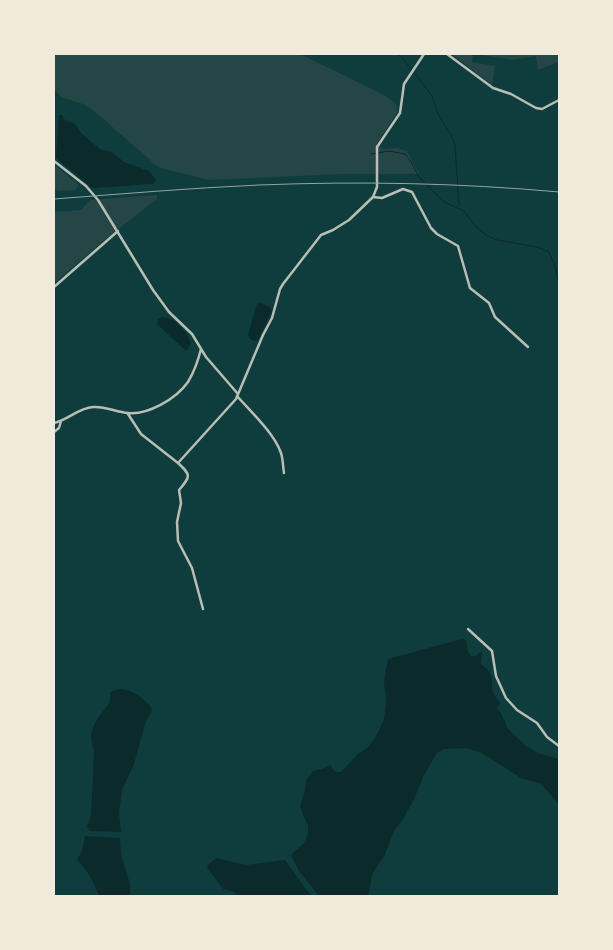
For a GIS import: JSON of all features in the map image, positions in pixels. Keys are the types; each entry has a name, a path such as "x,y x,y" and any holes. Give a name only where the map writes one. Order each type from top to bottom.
{"street":[{"path":"178,463 234,402 272,318 283,284 322,234 333,230 349,220 373,196 376,187 377,147 400,113 404,84 424,54"},
{"path":"447,54 493,88 512,94 536,108 542,109 559,100"},
{"path":"54,161 88,189 98,200 153,290 169,312 192,334 201,349 267,430 282,456 284,473"},
{"path":"373,196 382,198 403,189 412,192 431,228 437,234 458,246 470,288 488,303 496,317 528,347"},
{"path":"54,287 118,231"},
{"path":"54,422 62,421 81,410 93,407 128,413 154,408 171,397 188,381 201,349"},
{"path":"128,413 142,435 187,472 188,480 180,490 181,503 177,522 178,541 192,568 203,609"},
{"path":"54,432 62,421"},
{"path":"468,629 492,651 496,676 506,698 517,710 537,724 547,737 559,746"}],"shaded area":[{"path":"54,54 300,54 384,95 395,103 398,111 377,144 383,149 396,148 407,151 419,174 341,174 209,180 161,168 94,111 83,104 61,97 54,89"},
{"path":"452,54 473,54 472,62 495,66 492,85"},
{"path":"474,54 559,54 559,62 538,70 536,56 513,60"},
{"path":"59,115 75,124 82,134 100,149 112,152 124,162 149,171 156,180 154,183 91,187 56,158"},
{"path":"54,164 79,185 75,190 59,191 54,189"},
{"path":"157,195 157,199 108,237 54,283 54,212 81,210 90,200"},
{"path":"260,303 270,307 272,311 258,340 254,341 248,335 257,304"},
{"path":"162,317 176,322 187,334 191,343 187,350 157,324 158,319"},
{"path":"462,639 466,640 467,650 471,656 475,656 482,651 481,664 491,674 493,692 500,703 496,708 501,713 508,729 526,746 538,753 559,759 559,804 541,784 521,778 482,753 467,748 444,749 437,753 402,821 395,829 384,856 372,874 369,894 367,896 319,896 299,871 291,855 304,843 308,834 308,826 300,807 306,780 313,771 330,765 335,772 341,772 358,754 367,748 376,736 384,720 386,702 384,682 388,659"},
{"path":"121,689 139,696 152,710 145,724 134,764 122,790 119,813 121,832 90,831 87,827 91,816 94,750 91,736 92,730 94,724 110,702 110,693"},
{"path":"85,836 120,838 121,855 130,884 130,896 99,896 90,877 77,860 82,851"},
{"path":"216,858 246,865 285,860 311,896 236,896 235,892 223,889 208,869 207,866"}],"waterway":[{"path":"397,54 402,57 411,69"},
{"path":"414,72 432,96 438,114 455,145 459,207"},
{"path":"371,154 389,151 405,154 419,177 444,202 464,211 473,224 487,236 497,240 537,247 549,252 558,280"}],"railway":[{"path":"54,199 233,186 334,183 447,185 559,192"}]}
